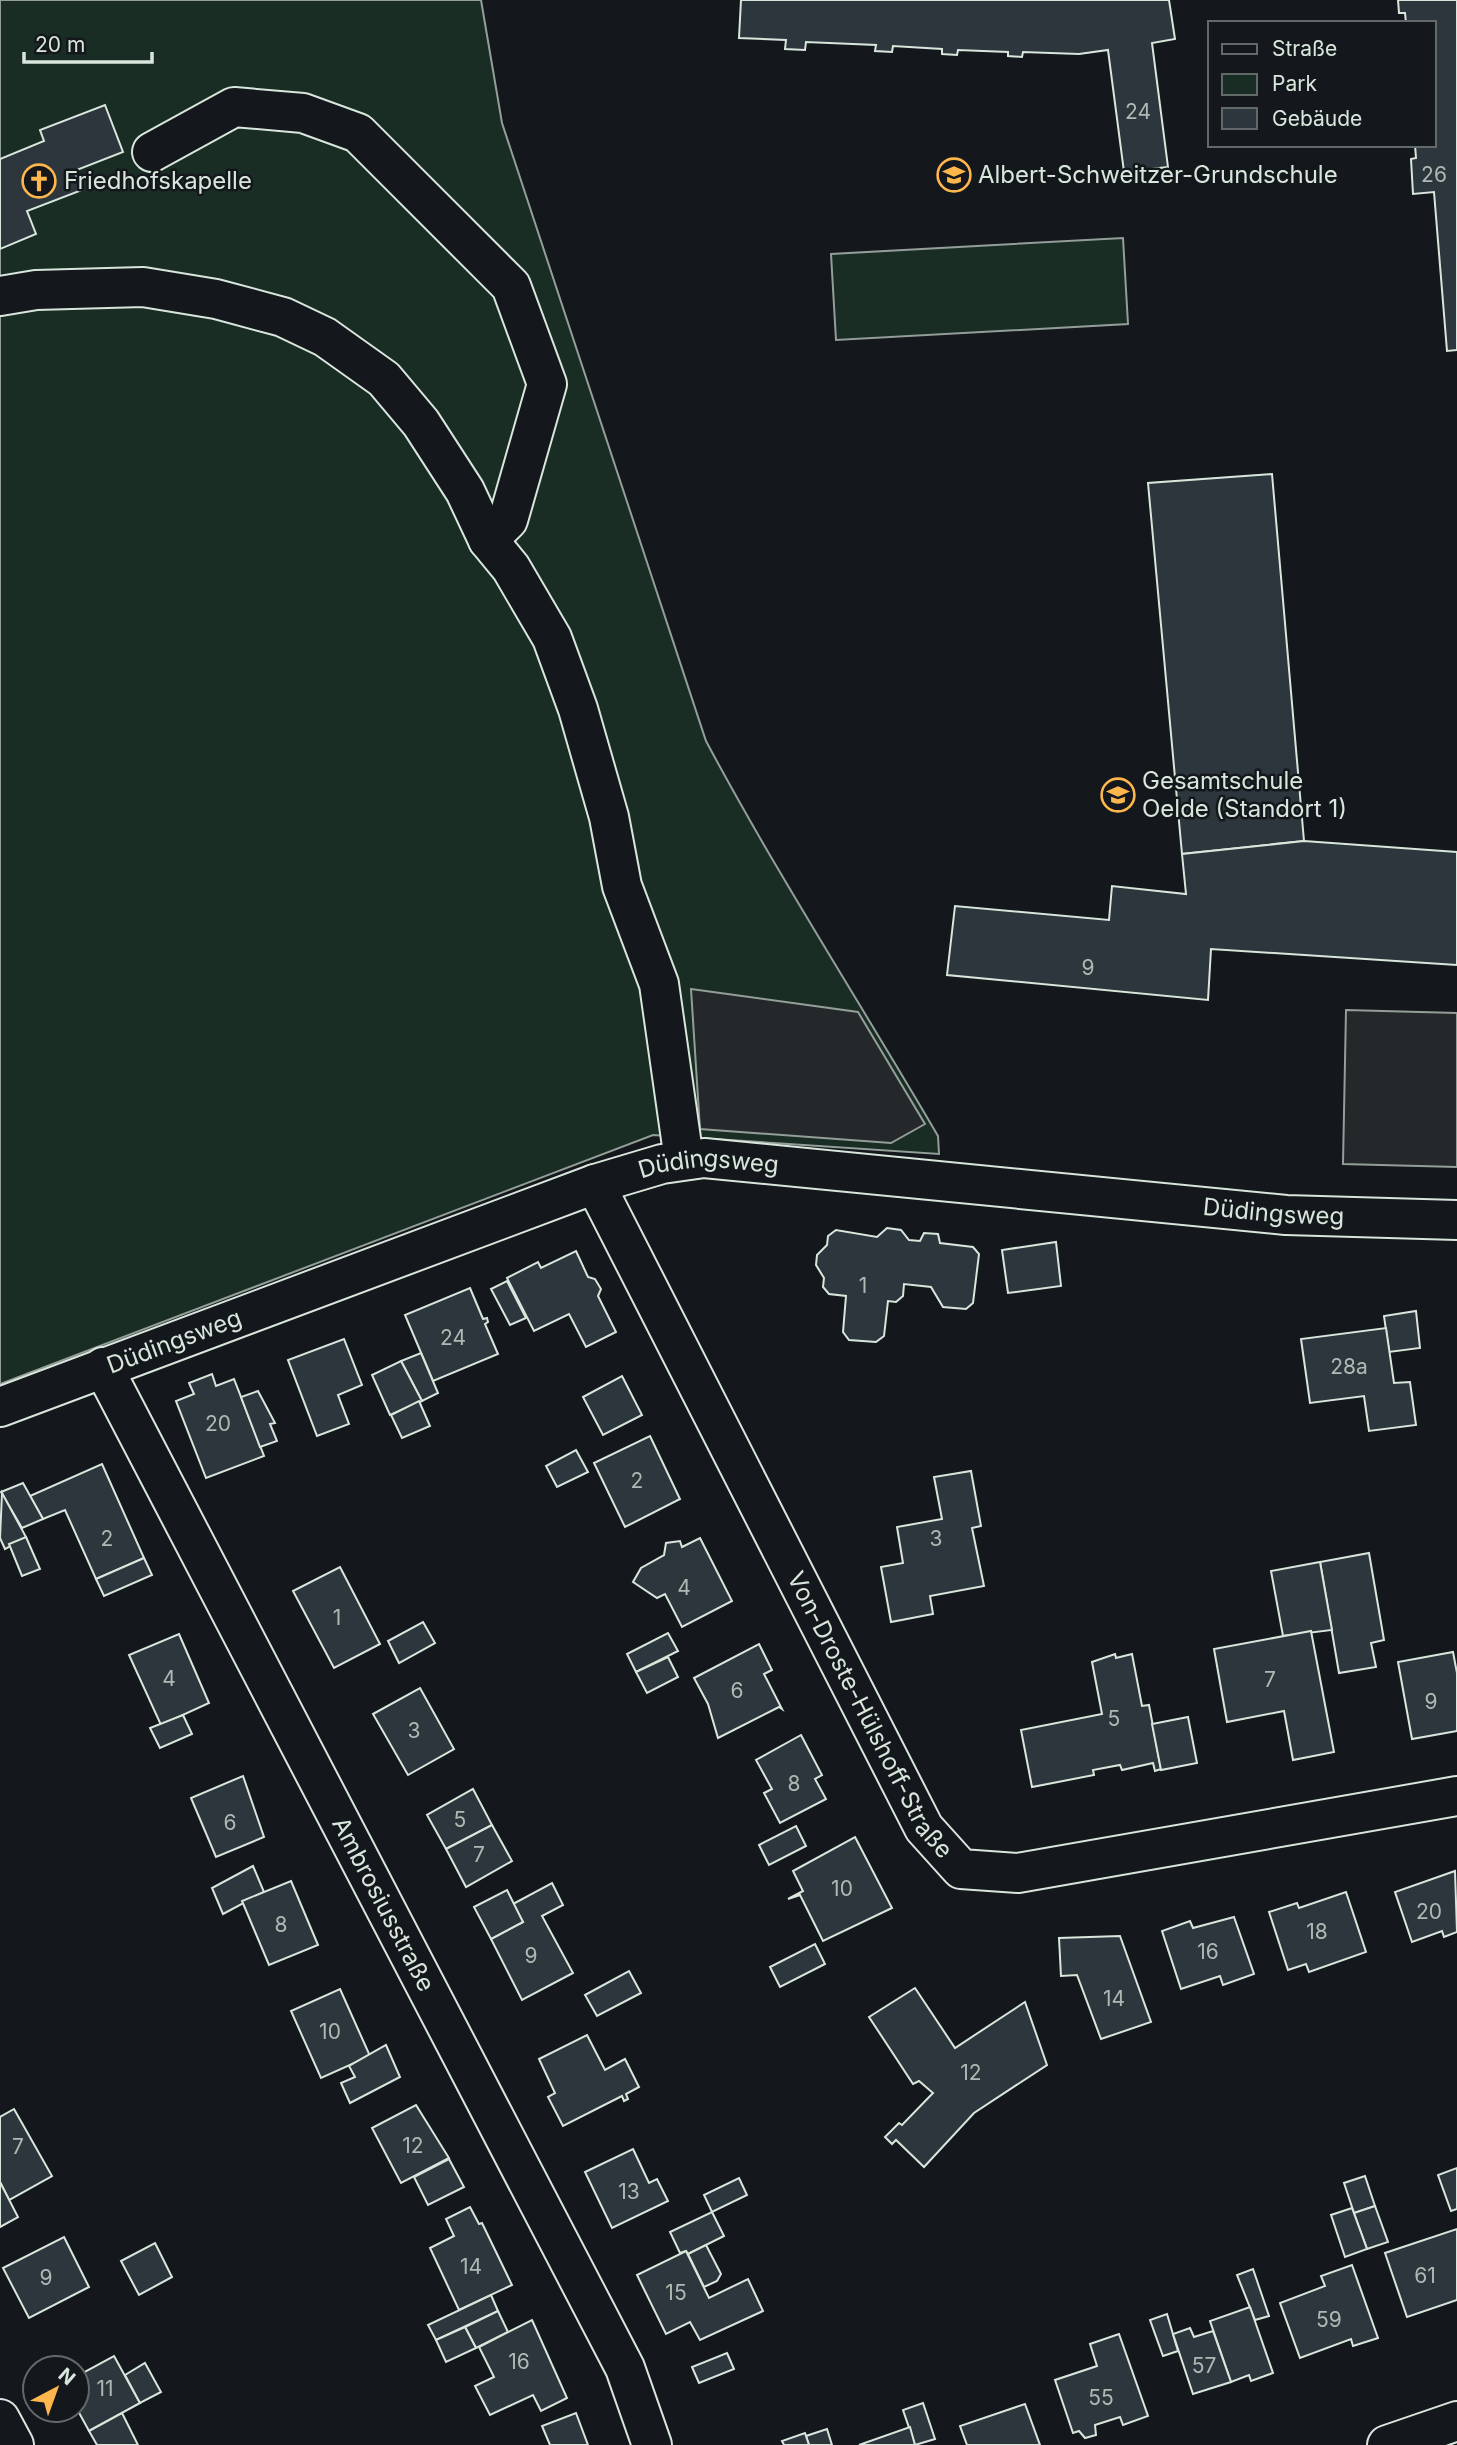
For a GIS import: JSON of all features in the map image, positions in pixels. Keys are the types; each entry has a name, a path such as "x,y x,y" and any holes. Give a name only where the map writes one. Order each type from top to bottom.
{"street":[{"path":"152,152 234,107 303,113 358,133 511,286 547,384 508,520 488,540"},
{"path":"0,296 48,289 143,287 216,299 270,313 325,337 384,379 421,423 465,491 488,540 511,568 552,638 578,709 609,817 622,886 659,984 684,1160"},
{"name":"Düdingsweg","path":"0,1407 596,1184 684,1160 704,1158 1286,1215 1457,1220"},
{"name":"Von-Droste-Hülshoff-Straße","path":"596,1184 924,1828 961,1868 1018,1873 1457,1796"},
{"name":"Ambrosiusstraße","path":"103,1367 625,2368 652,2445"},
{"path":"0,2419 13,2445"},
{"path":"1387,2445 1457,2421"}],"green space":[{"path":"0,0 481,0 502,123 706,741 791,891 938,1136 939,1154 653,1135 0,1384"},
{"path":"1123,238 1128,324 836,340 831,254"}],"shaded area":[{"path":"691,989 858,1012 925,1124 891,1143 700,1129"},
{"path":"1346,1010 1457,1013 1457,1167 1343,1164"}],"building":[{"path":"741,0 1169,0 1175,39 1152,43 1168,167 1124,172 1108,50 1079,54 1023,52 1022,57 1008,56 1008,52 958,50 957,55 942,54 942,49 893,46 892,52 875,51 876,45 806,42 805,50 785,49 786,40 739,38"},
{"path":"1398,0 1457,0 1457,350 1447,351 1434,192 1413,194 1411,159 1416,158 1415,147 1436,147 1436,21 1406,21 1405,13 1399,13"},
{"name":"Friedhofskapelle","path":"105,105 123,152 74,171 82,190 27,211 36,234 0,249 0,159 44,141 40,130"},
{"path":"1272,474 1304,841 1182,854 1148,483"},
{"name":"Gesamtschule Oelde (Standort 1)","path":"1304,841 1457,852 1457,965 1211,949 1208,1000 947,975 955,906 1109,920 1112,886 1186,894 1182,854"},
{"path":"887,1228 901,1230 909,1240 920,1241 924,1233 938,1234 940,1243 973,1247 979,1254 973,1303 966,1309 943,1307 931,1287 904,1284 903,1296 896,1302 888,1301 884,1336 876,1342 849,1340 843,1332 846,1296 829,1294 823,1287 824,1278 816,1265 817,1255 827,1245 828,1236 836,1230 877,1237"},
{"path":"1056,1242 1061,1286 1008,1293 1002,1250"},
{"path":"576,1251 588,1277 595,1279 601,1289 598,1296 616,1332 586,1347 569,1314 534,1331 507,1278 538,1262 541,1268"},
{"path":"507,1281 526,1318 510,1325 491,1289"},
{"path":"470,1288 483,1319 487,1318 488,1322 485,1324 498,1354 433,1381 405,1315"},
{"path":"1416,1311 1420,1348 1389,1352 1384,1316"},
{"path":"1386,1328 1394,1383 1410,1382 1416,1425 1369,1431 1364,1396 1310,1403 1301,1339"},
{"path":"344,1339 362,1385 338,1395 349,1424 317,1436 288,1360"},
{"path":"421,1353 438,1393 422,1401 401,1361"},
{"path":"401,1361 422,1401 390,1415 372,1375"},
{"path":"212,1374 216,1386 234,1379 264,1456 206,1478 176,1401 194,1394 189,1383"},
{"path":"622,1376 642,1415 603,1435 583,1397"},
{"path":"258,1391 275,1423 270,1424 277,1441 260,1447 241,1397"},
{"path":"419,1401 430,1426 402,1438 391,1415"},
{"path":"650,1436 680,1499 625,1527 594,1463"},
{"path":"576,1450 588,1472 557,1487 546,1466"},
{"path":"102,1464 144,1558 96,1579 65,1510 43,1519 30,1496"},
{"path":"971,1471 981,1526 972,1528 984,1586 930,1596 933,1614 891,1622 881,1567 903,1563 897,1527 942,1519 934,1477"},
{"path":"23,1483 43,1519 22,1528 1,1492"},
{"path":"2,1493 26,1537 5,1549 0,1538"},
{"path":"26,1537 40,1569 22,1576 9,1544"},
{"path":"700,1538 732,1601 682,1627 665,1594 657,1598 633,1582 641,1568 664,1555 666,1543 680,1541 682,1547"},
{"path":"1369,1553 1384,1640 1371,1643 1376,1667 1339,1673 1320,1562"},
{"path":"144,1558 152,1575 104,1596 96,1579"},
{"path":"1320,1562 1332,1630 1283,1636 1271,1571"},
{"path":"340,1567 380,1644 334,1668 293,1591"},
{"path":"423,1622 435,1643 399,1663 388,1641"},
{"path":"1311,1631 1334,1752 1293,1760 1284,1711 1227,1722 1214,1649"},
{"path":"668,1633 678,1651 636,1672 627,1654"},
{"path":"179,1634 209,1703 161,1725 129,1655"},
{"path":"759,1644 772,1670 764,1674 782,1709 779,1707 718,1738 708,1704 694,1678"},
{"path":"1453,1652 1457,1673 1457,1731 1412,1739 1398,1662"},
{"path":"1115,1654 1116,1658 1132,1654 1142,1706 1149,1705 1161,1769 1155,1771 1153,1763 1122,1770 1120,1765 1093,1770 1094,1775 1032,1787 1021,1730 1102,1714 1092,1662"},
{"path":"668,1657 678,1677 647,1693 636,1672"},
{"path":"420,1688 454,1749 408,1775 373,1714"},
{"path":"183,1715 192,1734 160,1748 150,1728"},
{"path":"1188,1717 1197,1763 1161,1770 1152,1724"},
{"path":"801,1735 822,1775 815,1779 826,1799 780,1823 764,1793 772,1789 756,1760"},
{"path":"243,1776 264,1837 216,1857 191,1798"},
{"path":"473,1789 492,1825 446,1849 427,1815"},
{"path":"492,1825 512,1861 466,1887 446,1849"},
{"path":"796,1826 806,1846 769,1865 759,1845"},
{"path":"855,1837 892,1908 823,1941 800,1895 788,1899 803,1891 793,1871"},
{"path":"253,1866 264,1892 223,1914 212,1888"},
{"path":"1455,1871 1457,1932 1444,1937 1442,1931 1412,1942 1395,1892"},
{"path":"291,1881 318,1945 269,1965 242,1901"},
{"path":"552,1883 563,1905 542,1916 573,1973 522,2000 491,1939 523,1922 513,1904"},
{"path":"507,1890 523,1922 491,1939 474,1907"},
{"path":"1346,1892 1366,1952 1309,1972 1306,1964 1288,1970 1269,1912 1297,1903 1299,1908"},
{"path":"1234,1917 1254,1974 1223,1985 1220,1976 1181,1989 1162,1931 1190,1921 1193,1928"},
{"path":"1120,1936 1151,2022 1101,2039 1077,1975 1061,1976 1059,1938"},
{"path":"815,1944 825,1964 780,1987 770,1967"},
{"path":"629,1971 641,1993 597,2016 585,1995"},
{"path":"915,1988 955,2048 1025,2002 1047,2065 974,2113 924,2167 896,2140 892,2144 885,2137 899,2123 902,2125 933,2093 919,2081 913,2084 869,2017"},
{"path":"340,1989 370,2056 321,2078 291,2011"},
{"path":"587,2035 605,2070 625,2059 639,2087 626,2094 628,2099 624,2101 622,2096 563,2126 548,2097 555,2093 539,2059"},
{"path":"386,2045 400,2077 350,2103 341,2083 355,2077 349,2066"},
{"path":"416,2105 449,2158 401,2183 372,2128"},
{"path":"14,2109 52,2176 9,2200 0,2182 0,2117"},
{"path":"633,2149 649,2183 657,2179 668,2201 612,2228 585,2172"},
{"path":"449,2159 464,2187 428,2205 414,2177"},
{"path":"1457,2168 1457,2209 1451,2211 1438,2175"},
{"path":"1365,2176 1375,2206 1354,2213 1344,2183"},
{"path":"739,2178 747,2195 712,2212 704,2195"},
{"path":"0,2182 18,2217 0,2227"},
{"path":"1375,2206 1388,2242 1367,2249 1354,2213"},
{"path":"470,2207 479,2224 482,2223 512,2285 459,2310 430,2248 454,2236 446,2219"},
{"path":"1352,2208 1367,2249 1345,2257 1331,2215"},
{"path":"712,2212 724,2236 688,2254 686,2251 680,2253 670,2232"},
{"path":"1457,2229 1457,2300 1407,2317 1385,2253"},
{"path":"64,2237 89,2287 29,2318 3,2268"},
{"path":"155,2243 172,2277 139,2295 121,2261"},
{"path":"706,2245 721,2274 717,2281 704,2287 688,2254"},
{"path":"686,2251 709,2298 748,2279 763,2311 700,2340 690,2322 666,2334 637,2275"},
{"path":"1352,2265 1378,2338 1353,2346 1351,2339 1300,2358 1280,2303 1325,2286 1321,2276"},
{"path":"1253,2269 1269,2316 1255,2320 1237,2275"},
{"path":"491,2295 498,2311 436,2340 428,2325"},
{"path":"1250,2307 1273,2373 1251,2381 1249,2375 1231,2382 1210,2321"},
{"path":"498,2311 508,2332 476,2348 465,2327"},
{"path":"1167,2314 1178,2351 1163,2356 1150,2320"},
{"path":"532,2320 567,2398 541,2411 533,2395 490,2415 475,2386 494,2377 479,2347"},
{"path":"465,2327 476,2348 446,2362 436,2340"},
{"path":"1190,2328 1194,2337 1213,2331 1231,2382 1193,2394 1173,2334"},
{"path":"1119,2334 1148,2416 1123,2425 1120,2417 1095,2425 1096,2435 1085,2438 1079,2431 1073,2433 1055,2380 1097,2366 1090,2344"},
{"path":"727,2353 734,2369 699,2383 692,2367"},
{"path":"114,2356 140,2403 89,2431 85,2424 91,2424 91,2368"},
{"path":"145,2363 161,2392 140,2403 125,2375"},
{"path":"923,2403 935,2439 915,2445 903,2410"},
{"path":"1025,2404 1040,2445 967,2445 960,2426"},
{"path":"122,2413 138,2445 97,2445 89,2431"},
{"path":"576,2413 588,2445 550,2445 542,2426"},
{"path":"910,2427 915,2445 859,2445"},
{"path":"827,2429 832,2445 809,2445 806,2436"},
{"path":"805,2433 809,2445 784,2445 782,2441"}],"place":[{"name":"Albert-Schweitzer-Grundschule","path":"954,175"},
{"name":"Friedhofskapelle","path":"39,181"},
{"name":"Gesamtschule Oelde (Standort 1)","path":"1118,795"}]}
